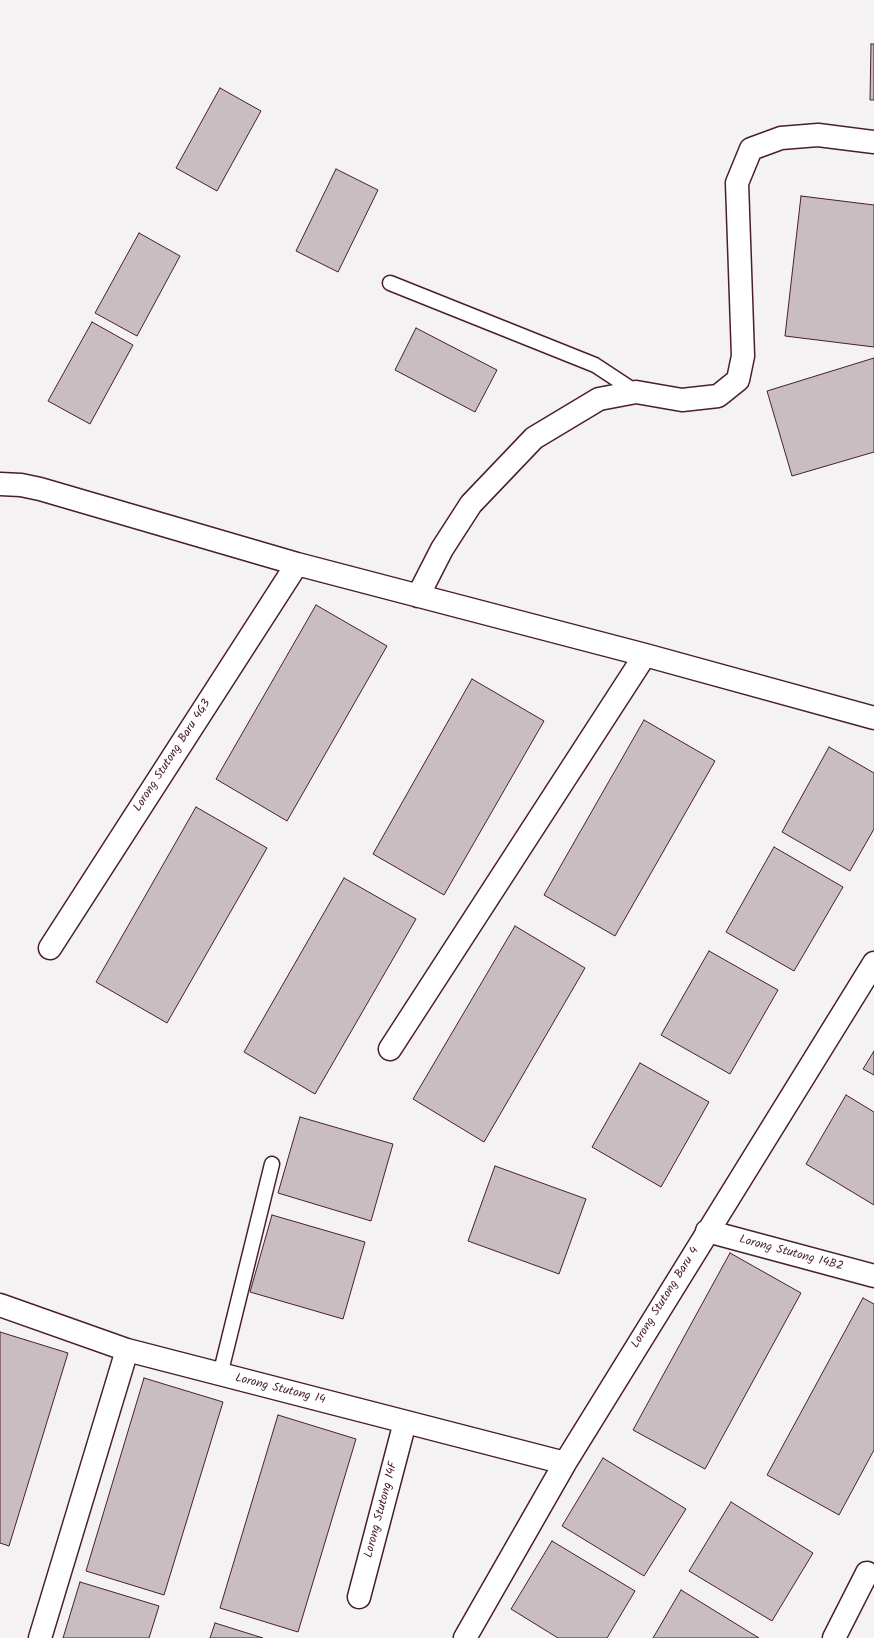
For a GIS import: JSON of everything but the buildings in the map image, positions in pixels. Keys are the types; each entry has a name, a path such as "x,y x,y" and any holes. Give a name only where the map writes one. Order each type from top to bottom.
{"street":[{"path":"418,596 442,549 471,504 534,438 599,399 636,392 682,400 711,397 718,396 738,380 743,356 737,183 751,149 781,138 818,135 874,142"},
{"path":"0,484 21,485 40,489 297,564 645,655 874,718"},
{"name":"Lorong Stutong Baru 4G3","path":"50,948 297,564"},
{"path":"390,1049 645,655"},
{"name":"Lorong Stutong Baru 4","path":"465,1638 565,1463 874,963"},
{"name":"Lorong Stutong 14B2","path":"707,1231 874,1276"},
{"name":"Lorong Stutong 14","path":"0,1305 127,1350 565,1463"},
{"path":"40,1638 127,1350"},
{"name":"Lorong Stutong 14F","path":"359,1597 405,1422"},
{"path":"834,1638 867,1573"}],"lane":[{"path":"390,283 595,365 636,392"},
{"path":"220,1375 272,1164"}]}
